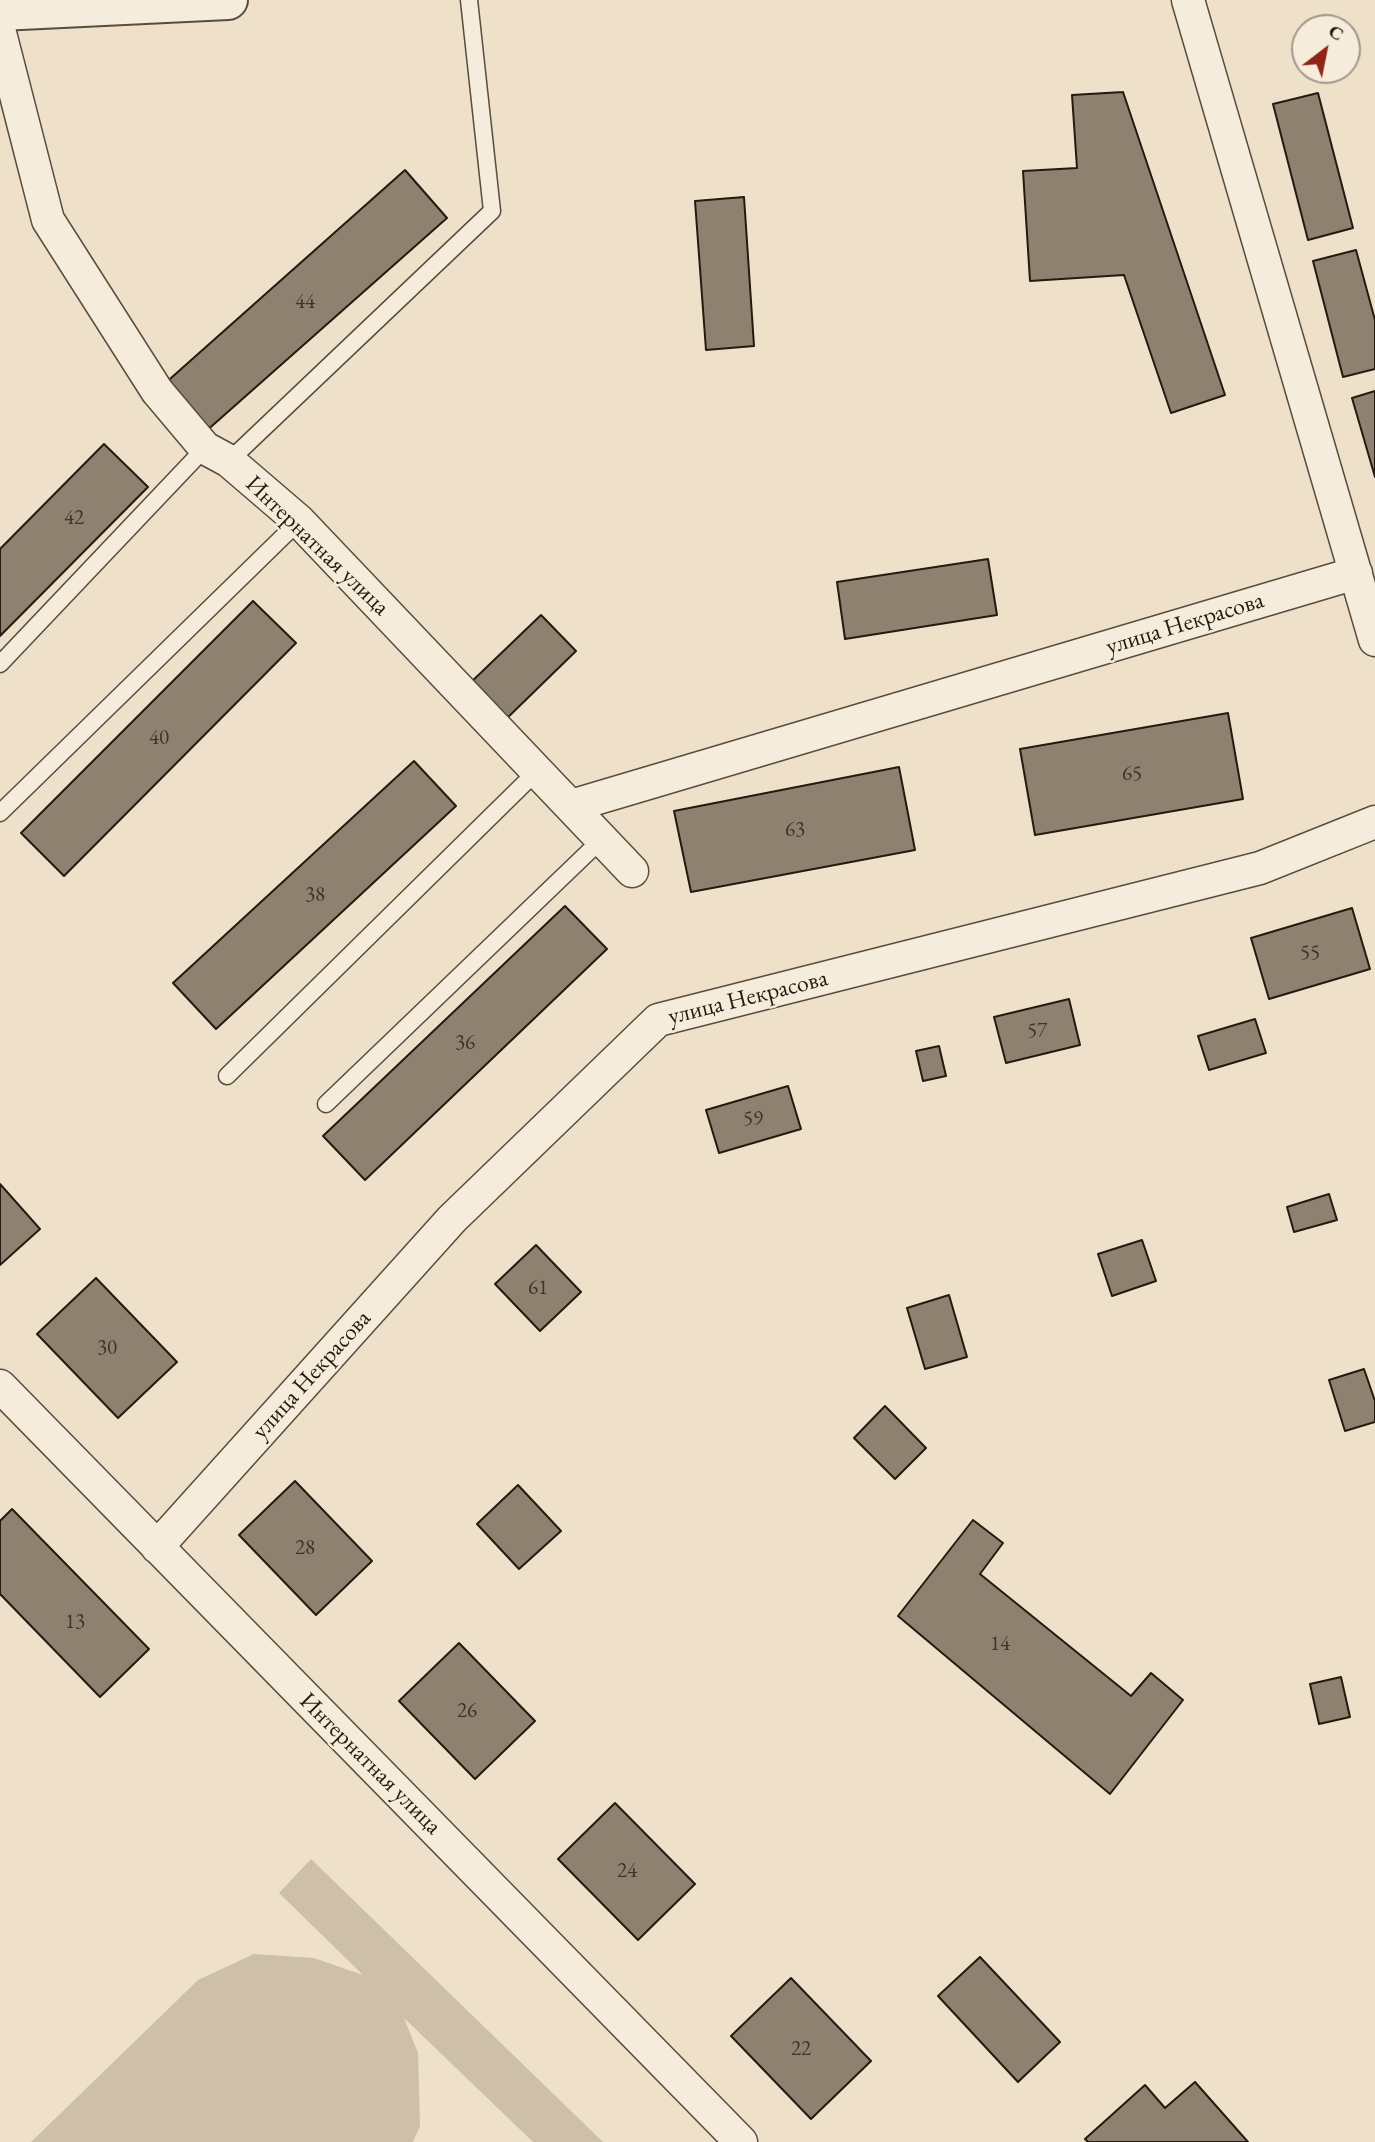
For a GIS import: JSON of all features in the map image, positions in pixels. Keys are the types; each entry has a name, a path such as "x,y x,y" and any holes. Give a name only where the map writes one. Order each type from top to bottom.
{"street":[{"path":"0,10 228,0"},
{"path":"1188,0 1375,640"},
{"name":"Интернатная улица","path":"0,33 48,220 157,391 217,454 299,521 632,871"},
{"name":"улица Некрасова","path":"571,806 1356,573"},
{"name":"улица Некрасова","path":"157,1547 452,1219 657,1020 1260,868 1375,822"},
{"name":"Интернатная улица","path":"0,1386 741,2142"}],"lane":[{"path":"0,664 217,454 492,211 469,0"},
{"path":"0,813 299,521"},
{"path":"227,1076 537,771"},
{"path":"326,1104 602,839"}],"shaded area":[{"path":"311,1859 603,2142 533,2142 404,2018 418,2053 420,2126 413,2142 31,2142 198,1980 254,1954 314,1958 363,1975 279,1893"}],"building":[{"path":"1123,92 1225,395 1171,413 1124,275 1030,281 1023,171 1077,168 1072,95"},
{"path":"1318,93 1353,228 1308,240 1273,104"},
{"path":"405,170 447,218 204,433 162,386"},
{"path":"744,197 754,346 706,350 695,201"},
{"path":"1356,250 1375,320 1375,369 1343,377 1313,261"},
{"path":"1375,391 1375,477 1352,398"},
{"path":"104,444 148,487 0,636 0,549"},
{"path":"988,559 997,615 845,639 837,582"},
{"path":"253,601 296,643 64,876 21,833"},
{"path":"541,615 576,651 501,724 466,687"},
{"path":"1228,713 1243,799 1035,835 1020,749"},
{"path":"414,761 456,806 216,1029 173,983"},
{"path":"899,767 915,850 691,892 674,811"},
{"path":"565,906 607,949 365,1180 323,1136"},
{"path":"1352,908 1370,969 1269,999 1251,938"},
{"path":"1069,999 1080,1045 1006,1063 994,1017"},
{"path":"1255,1019 1266,1053 1209,1070 1198,1036"},
{"path":"939,1046 946,1076 923,1081 916,1051"},
{"path":"788,1086 801,1129 719,1153 706,1110"},
{"path":"0,1184 40,1229 0,1265"},
{"path":"1329,1194 1337,1220 1294,1232 1287,1207"},
{"path":"1142,1240 1156,1281 1112,1296 1098,1254"},
{"path":"536,1245 581,1292 540,1331 495,1284"},
{"path":"96,1278 177,1362 118,1418 37,1334"},
{"path":"949,1295 967,1357 925,1369 907,1308"},
{"path":"1364,1369 1375,1401 1375,1422 1345,1431 1329,1380"},
{"path":"885,1406 926,1448 895,1479 854,1438"},
{"path":"295,1481 372,1561 316,1615 239,1535"},
{"path":"518,1485 561,1531 519,1569 477,1524"},
{"path":"12,1509 149,1649 100,1697 0,1594 0,1521"},
{"path":"973,1520 1003,1543 980,1574 1131,1696 1151,1673 1183,1700 1110,1794 898,1616"},
{"path":"459,1643 535,1721 475,1779 399,1701"},
{"path":"1341,1677 1350,1717 1319,1724 1310,1684"},
{"path":"615,1803 695,1884 638,1940 558,1859"},
{"path":"980,1957 1060,2042 1018,2082 938,1996"},
{"path":"791,1978 871,2061 811,2119 731,2036"},
{"path":"1195,2082 1248,2142 1088,2142 1085,2139 1145,2085 1165,2108"}]}
